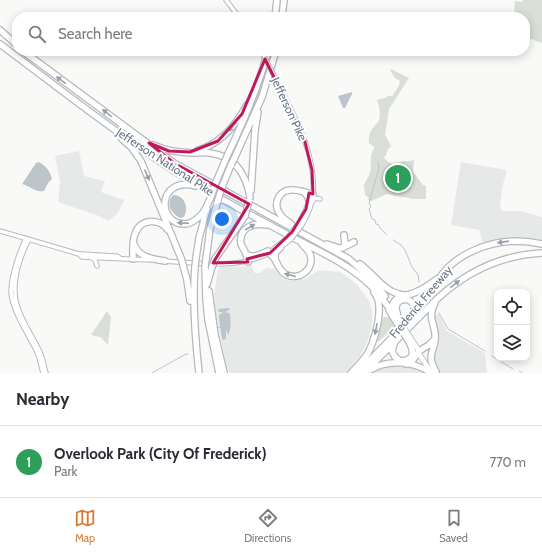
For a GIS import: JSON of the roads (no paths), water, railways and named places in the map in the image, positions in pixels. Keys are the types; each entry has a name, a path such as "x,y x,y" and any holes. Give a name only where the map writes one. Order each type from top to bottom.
{"highway":[{"path":"276,12 277,0"},
{"path":"283,12 284,0"},
{"path":"0,30 12,41"},
{"path":"0,34 12,42"},
{"name":"Jefferson National Pike","path":"0,44 12,53"},
{"path":"0,48 12,56"},
{"path":"12,56 34,70"},
{"name":"Jefferson National Pike","path":"16,56 94,116 169,168 346,267 365,281 392,309"},
{"name":"Jefferson National Pike","path":"29,56 174,163 349,259 372,280 392,309"},
{"path":"201,187 184,184 177,185 167,194 165,209 173,220 178,223 185,224 197,219 203,213 250,106 259,81 265,56"},
{"path":"219,373 206,308 205,287 209,267 245,216 250,199 256,122 274,56"},
{"path":"190,152 212,145 229,131 242,114 259,81"},
{"path":"206,308 209,267 206,259 210,229 222,187 262,97"},
{"path":"94,116 126,143 138,156 147,174 181,258 188,286 195,333"},
{"path":"149,143 169,151 222,155 237,165 244,176 248,185 250,199"},
{"path":"313,194 290,190 284,192 278,198 278,212 283,218 298,224 326,244 350,257 368,270 389,290 397,294 406,295"},
{"path":"304,192 308,197 309,202"},
{"path":"199,373 193,299 195,267 202,228 210,198"},
{"path":"258,209 298,224"},
{"path":"132,259 135,232 144,223 153,221 160,222 165,226 173,239"},
{"path":"248,262 242,246 241,238 248,227 254,224 262,224 280,230"},
{"path":"343,248 345,244 344,235"},
{"path":"134,241 137,250 143,256 165,261"},
{"name":"Frederick Freeway","path":"357,373 408,320 420,306 436,282 456,261 470,252 487,246 506,242 516,241 542,244"},
{"path":"246,254 254,257 268,251 275,259 280,269 286,274 293,277 303,275 310,266 310,258 301,242"},
{"path":"326,244 343,248 354,242"},
{"path":"275,259 275,253 280,248"},
{"name":"Frederick Freeway","path":"365,373 436,299 454,284 474,271 503,260 528,254 542,253"},
{"path":"368,270 380,286 385,297"},
{"path":"392,309 396,298 418,292 446,270"},
{"path":"365,281 398,321 407,336 412,347 412,352 409,358 402,361 396,358 392,352 399,337"},
{"path":"208,282 213,324 224,373"},
{"path":"351,373 368,353 374,336 379,307 374,291"},
{"path":"398,321 397,304 401,300 407,299 412,302 414,308 408,320"},
{"path":"434,373 431,357 436,338 431,314 432,307 436,299"},
{"path":"405,364 413,360 419,351 430,345 436,338"},
{"path":"365,373 385,363 405,364 421,367 434,373"}],"main road":[{"path":"226,0 236,12"},
{"name":"Jefferson Pike","path":"267,56 273,74 297,122 305,143 313,176 313,196 309,211 298,224"},
{"name":"Jefferson Pike","path":"120,258 220,264 248,262 258,259 280,248 289,238 313,194"},
{"path":"309,211 314,198 316,197 320,199"},
{"path":"0,231 79,254 117,256 120,258"},
{"name":"Jefferson Pike","path":"270,253 289,238"},
{"path":"27,239 16,275 15,297 18,308 40,352 44,373"},
{"path":"79,254 82,257 90,258 120,258"},
{"path":"90,258 95,260 97,265 100,260 105,258"},
{"name":"Jefferson National Pike","path":"392,309 398,321"},
{"path":"407,336 434,373"}],"waterway":[{"path":"280,12 281,0"},
{"path":"269,62 271,56"},
{"path":"262,84 267,67"},
{"path":"233,153 260,90"},
{"path":"378,163 379,168 369,203 371,207 369,209 372,219 375,220 376,224 379,225 379,227 387,235"},
{"path":"393,240 401,245 405,250 412,267 418,275 419,282"},
{"path":"439,313 448,329 485,351"},
{"path":"219,338 217,328 221,327"},
{"path":"152,373 188,354"},
{"path":"492,356 513,369"}],"place":[{"name":"Overlook Park (City Of Frederick)","path":"398,178"}]}
